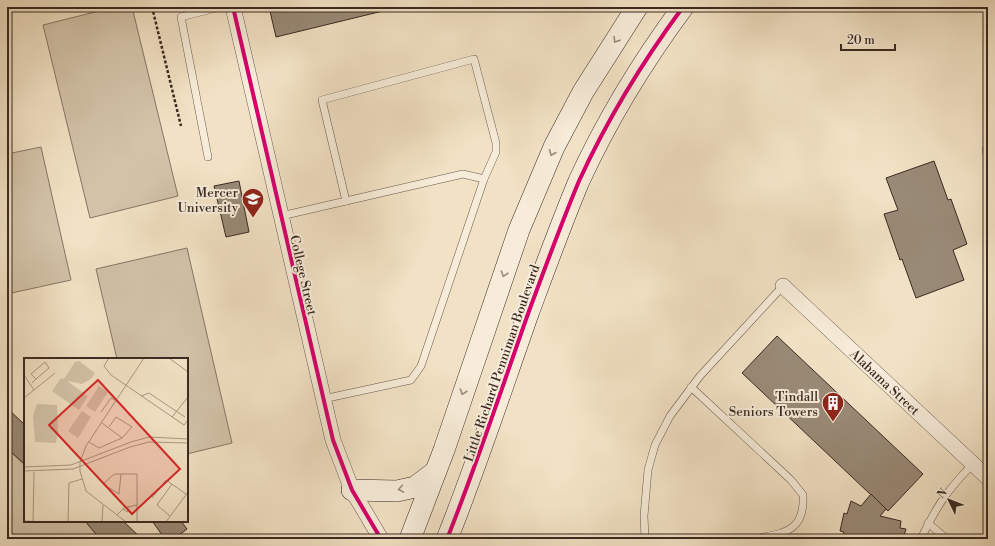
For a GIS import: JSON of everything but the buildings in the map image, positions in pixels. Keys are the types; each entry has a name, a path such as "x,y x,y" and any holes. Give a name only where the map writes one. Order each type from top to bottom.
{"street":[{"name":"College Street","path":"233,7 280,216 333,440 352,490 381,539"},
{"name":"Little Richard Penniman Boulevard","path":"410,539 435,472 519,230 554,147 583,92 637,7"},
{"name":"Little Richard Penniman Boulevard","path":"446,539 484,443 547,262 579,181 608,124 659,40 683,7"},
{"name":"Alabama Street","path":"783,286 988,478"},
{"path":"352,490 397,491 415,487 435,472"}],"lane":[{"path":"208,157 181,17 220,7"},
{"path":"323,399 411,380 421,366 484,179 496,152 496,143 474,59 322,100 346,201"},
{"path":"988,148 986,149 988,161"},
{"path":"280,216 463,174 484,179"},
{"path":"645,539 644,516 648,470 655,445 670,416 708,366 783,286"},
{"path":"691,387 791,480 803,495 802,514 798,522 791,529 778,534 754,539"},
{"path":"921,539 928,523 944,496 973,464"},
{"path":"928,523 947,539"}],"path":[{"path":"152,7 181,126"}],"shaded area":[{"path":"115,7 132,7 178,196 90,218 43,25"},
{"path":"41,147 71,280 7,294 7,154"},
{"path":"187,248 232,443 188,454 188,358 117,358 96,269"},
{"path":"7,448 24,464 24,522 86,522 102,539 7,539"}],"cycle path":[{"path":"233,7 333,440 352,490 381,539"},
{"path":"447,539 479,454 529,311 579,181 601,136 626,91 683,7"}],"place":[{"name":"Mercer University","path":"253,218"},
{"name":"Tindall Seniors Towers","path":"833,422"}]}
